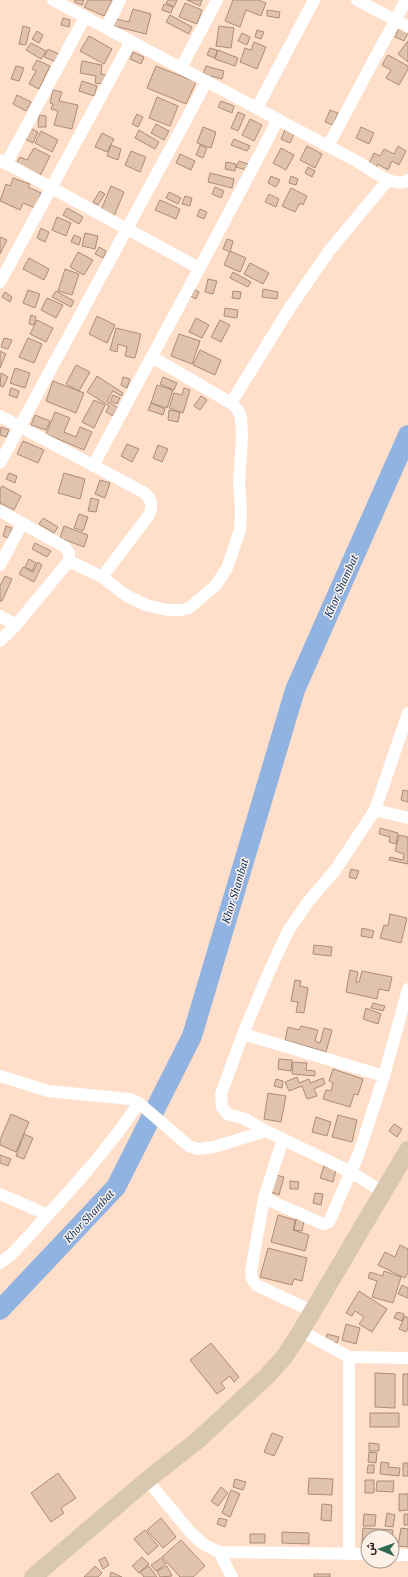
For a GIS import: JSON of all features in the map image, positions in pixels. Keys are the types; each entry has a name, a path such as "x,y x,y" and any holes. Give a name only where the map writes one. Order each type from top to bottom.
{"street":[{"path":"53,0 278,119 388,180 397,184 404,183 408,180"},
{"path":"106,28 120,0"},
{"path":"181,68 217,0"},
{"path":"257,108 314,0"},
{"path":"357,0 408,26"},
{"path":"328,146 406,0"},
{"path":"85,17 3,162 199,268"},
{"path":"0,282 131,41"},
{"path":"0,463 207,82"},
{"path":"93,466 222,228 278,119"},
{"path":"231,402 289,309 329,251 388,180"},
{"path":"69,561 102,577 127,596 146,605 166,610 181,610 189,608 216,585 227,568 240,530 241,510 239,483 242,438 241,418 238,410 231,402 152,356"},
{"path":"0,416 144,493 151,500 152,506 149,515 102,577"},
{"path":"0,511 65,547 69,553 69,561 16,625 0,641"},
{"path":"0,565 22,524"},
{"path":"0,616 16,625"},
{"path":"383,1192 351,1172 266,1131 245,1119 227,1114 222,1107 221,1094 268,972 288,931 308,902 336,868 375,810 408,713"},
{"path":"375,810 408,818"},
{"path":"264,1198 323,1224 329,1222 359,1154 384,1076 408,993"},
{"path":"243,1034 384,1076"},
{"path":"0,1076 48,1091 130,1099 140,1103 189,1146 198,1149 214,1147 266,1131"},
{"path":"0,1263 12,1254 112,1142 140,1103"},
{"path":"283,1139 264,1198 251,1271 252,1279 256,1285 312,1311"},
{"path":"42,1574 148,1480 198,1440 267,1376 285,1356 408,1150"},
{"path":"0,1194 48,1215"},
{"path":"301,1331 349,1357 408,1358"},
{"path":"349,1357 349,1554"},
{"path":"148,1480 191,1533 203,1544 219,1552 360,1554"},
{"path":"219,1552 232,1577"}],"building":[{"path":"75,0 84,0 82,5 74,2"},
{"path":"88,0 112,0 104,16 84,7"},
{"path":"168,0 177,0 174,7 166,3"},
{"path":"187,0 202,0 200,6"},
{"path":"233,0 259,0 266,3 261,16 246,10 240,27 225,21"},
{"path":"185,3 202,10 197,24 179,17"},
{"path":"164,4 173,7 171,13 162,10"},
{"path":"133,9 151,14 146,34 114,26 116,19 129,22"},
{"path":"267,10 280,12 279,18 267,16"},
{"path":"170,15 192,27 189,34 166,22"},
{"path":"63,18 70,20 69,27 61,25"},
{"path":"23,26 30,28 26,45 19,44"},
{"path":"219,26 234,28 231,48 216,46"},
{"path":"399,28 408,33 404,41 395,37"},
{"path":"257,30 264,32 261,39 255,37"},
{"path":"37,31 43,35 39,43 32,39"},
{"path":"242,33 250,37 247,45 238,41"},
{"path":"89,36 112,49 104,64 80,51"},
{"path":"408,41 408,62 398,54"},
{"path":"254,42 266,47 257,69 240,62 245,48 251,50"},
{"path":"31,43 46,51 41,59 26,50"},
{"path":"210,48 217,50 215,58 207,55"},
{"path":"48,49 59,54 56,62 44,57"},
{"path":"218,50 238,58 235,66 215,59"},
{"path":"133,52 144,57 141,64 130,59"},
{"path":"388,55 408,66 408,69 399,85 386,78 391,70 382,65"},
{"path":"37,60 50,66 39,89 29,84 36,71 32,69"},
{"path":"82,61 102,65 101,74 106,75 104,84 95,83 96,76 80,73"},
{"path":"16,66 24,68 19,81 11,79"},
{"path":"156,66 196,82 186,104 147,88"},
{"path":"206,66 224,71 222,79 203,74"},
{"path":"82,81 97,86 94,96 79,91"},
{"path":"53,90 62,92 59,101 78,105 72,129 54,125 58,111 51,109 53,104 50,103"},
{"path":"17,95 31,102 26,111 13,104"},
{"path":"157,97 178,106 170,126 149,118"},
{"path":"221,101 234,106 232,113 218,107"},
{"path":"330,110 338,113 333,125 325,122"},
{"path":"238,112 245,115 238,131 231,128"},
{"path":"137,114 143,117 138,127 132,124"},
{"path":"39,115 46,116 46,127 38,127"},
{"path":"250,119 262,125 254,141 242,135"},
{"path":"156,124 169,131 164,140 151,133"},
{"path":"203,127 216,132 211,148 197,143"},
{"path":"361,127 374,133 369,144 356,138"},
{"path":"30,128 38,132 33,143 25,139"},
{"path":"286,128 295,132 290,143 281,139"},
{"path":"139,130 159,142 155,149 135,138"},
{"path":"41,131 58,140 52,152 35,143"},
{"path":"102,133 114,139 107,152 95,147"},
{"path":"234,139 250,146 247,151 231,145"},
{"path":"111,145 121,149 118,160 107,156"},
{"path":"200,145 207,148 203,158 196,155"},
{"path":"307,146 322,154 315,168 300,160"},
{"path":"398,146 406,151 399,165 392,161 388,170 378,164 374,173 366,169 374,153 380,156 384,149 394,154"},
{"path":"34,148 50,156 40,176 16,164 20,157 27,160"},
{"path":"281,148 294,155 286,170 273,163"},
{"path":"131,151 146,157 140,172 125,165"},
{"path":"180,154 195,161 191,170 176,163"},
{"path":"239,161 248,164 246,170 236,167"},
{"path":"226,162 236,164 235,171 225,169"},
{"path":"308,167 315,171 312,177 305,173"},
{"path":"210,173 234,179 232,188 208,182"},
{"path":"271,176 280,180 276,187 268,183"},
{"path":"291,176 298,179 296,185 289,183"},
{"path":"13,178 30,184 28,187 41,193 35,208 23,203 20,210 0,201 6,184 10,186"},
{"path":"111,186 124,192 114,216 101,210"},
{"path":"215,187 224,191 221,198 212,194"},
{"path":"291,188 307,196 303,205 300,203 295,212 282,206"},
{"path":"100,191 105,194 98,205 93,202"},
{"path":"169,192 181,198 178,204 166,198"},
{"path":"269,194 279,199 276,207 265,202"},
{"path":"185,196 192,198 190,206 182,204"},
{"path":"160,200 180,209 176,219 155,210"},
{"path":"67,208 83,217 79,224 63,215"},
{"path":"200,209 207,212 204,219 197,216"},
{"path":"57,217 71,223 66,236 52,230"},
{"path":"41,228 49,232 45,242 37,238"},
{"path":"85,233 98,236 95,249 82,246"},
{"path":"74,235 81,238 79,245 71,242"},
{"path":"0,237 7,240 0,254"},
{"path":"227,239 233,241 230,252 223,249"},
{"path":"99,247 106,251 103,258 95,254"},
{"path":"230,251 246,258 240,272 224,265"},
{"path":"78,252 93,260 84,275 70,267"},
{"path":"29,258 49,269 44,280 23,269"},
{"path":"250,263 269,273 263,284 244,274"},
{"path":"65,269 79,274 72,295 58,291"},
{"path":"233,272 251,282 248,287 230,278"},
{"path":"208,279 217,281 213,294 205,292"},
{"path":"192,288 199,292 196,299 189,295"},
{"path":"263,289 278,292 277,299 262,297"},
{"path":"28,290 40,294 35,308 23,303"},
{"path":"56,291 74,301 71,307 52,297"},
{"path":"233,291 241,292 240,299 232,298"},
{"path":"5,292 12,297 10,302 2,297"},
{"path":"47,298 63,305 56,318 41,310"},
{"path":"225,308 238,310 237,318 224,316"},
{"path":"31,315 36,317 34,325 29,324"},
{"path":"97,316 115,325 107,343 89,334"},
{"path":"196,318 209,325 202,338 189,332"},
{"path":"37,320 53,328 46,342 30,334"},
{"path":"220,320 230,325 221,342 211,337"},
{"path":"116,328 141,334 135,358 125,356 127,347 118,344 117,352 110,350"},
{"path":"179,334 200,341 192,364 171,356"},
{"path":"4,338 12,340 8,349 1,347"},
{"path":"28,338 42,344 34,363 19,357"},
{"path":"200,350 221,360 215,375 193,365"},
{"path":"0,351 6,354 0,368"},
{"path":"76,365 90,372 79,391 66,384"},
{"path":"15,368 30,373 25,388 10,383"},
{"path":"1,373 8,377 3,387 0,386"},
{"path":"97,376 123,393 121,396 113,391 107,401 118,408 113,416 106,412 109,406 87,392"},
{"path":"123,377 130,379 127,388 121,385"},
{"path":"163,377 177,383 174,390 160,384"},
{"path":"53,381 84,393 76,413 46,401"},
{"path":"157,385 173,390 167,408 151,403"},
{"path":"11,388 19,391 17,398 9,395"},
{"path":"184,388 190,390 183,413 169,408 174,393 182,395"},
{"path":"113,395 120,398 117,404 110,401"},
{"path":"201,396 207,400 200,410 194,406"},
{"path":"94,400 105,405 94,428 82,422"},
{"path":"151,403 165,409 163,415 148,410"},
{"path":"169,410 180,412 178,422 168,420"},
{"path":"55,412 70,418 64,432 76,437 80,427 92,432 84,450 46,434"},
{"path":"35,415 50,421 46,430 31,425"},
{"path":"1,427 9,430 6,437 0,435"},
{"path":"23,441 44,450 38,463 17,454"},
{"path":"127,444 139,449 132,462 121,456"},
{"path":"158,445 168,449 162,462 153,458"},
{"path":"9,473 17,476 15,483 6,479"},
{"path":"64,473 85,479 80,499 58,493"},
{"path":"100,480 110,483 105,498 95,494"},
{"path":"2,486 21,496 14,510 0,503 0,489"},
{"path":"91,498 99,500 96,512 88,511"},
{"path":"79,514 88,517 83,531 74,528"},
{"path":"43,518 58,527 54,533 39,524"},
{"path":"6,526 12,528 8,538 3,536"},
{"path":"64,526 88,535 84,547 60,538"},
{"path":"35,543 51,551 47,557 32,549"},
{"path":"29,559 36,563 32,571 25,567"},
{"path":"38,562 42,565 34,582 19,574 23,567 33,572"},
{"path":"5,576 12,579 2,601 0,601 0,586"},
{"path":"403,790 408,791 408,802 401,800"},
{"path":"380,828 398,833 396,844 389,842 390,837 379,834"},
{"path":"399,835 408,837 408,864 389,860 390,857 403,860 404,854 395,851"},
{"path":"351,869 359,871 356,879 349,877"},
{"path":"390,914 407,918 401,943 380,938 384,925 388,926"},
{"path":"362,928 374,931 372,938 361,936"},
{"path":"314,945 332,947 331,956 313,954"},
{"path":"350,970 358,972 356,982 359,982 362,971 392,977 389,991 379,989 377,999 346,992"},
{"path":"295,980 301,981 300,986 308,988 304,1013 296,1012 298,1002 291,1001"},
{"path":"373,1003 385,1006 383,1011 371,1008"},
{"path":"366,1008 381,1014 378,1024 363,1019"},
{"path":"301,1026 318,1030 315,1041 320,1043 324,1028 332,1030 326,1052 285,1040 288,1027 299,1030"},
{"path":"279,1059 292,1060 291,1071 278,1069"},
{"path":"293,1062 307,1063 306,1070 315,1071 315,1076 292,1074"},
{"path":"333,1069 363,1079 358,1095 354,1094 350,1107 323,1099 326,1090 331,1091 333,1083 329,1081"},
{"path":"297,1077 299,1083 309,1079 310,1083 323,1078 325,1084 314,1089 317,1096 307,1099 302,1086 289,1091 285,1082"},
{"path":"276,1079 283,1081 282,1088 274,1086"},
{"path":"268,1093 286,1096 281,1122 264,1119"},
{"path":"11,1114 29,1122 16,1152 0,1145 0,1140"},
{"path":"338,1115 357,1120 352,1142 332,1137"},
{"path":"316,1117 331,1122 327,1136 312,1132"},
{"path":"394,1124 402,1129 397,1137 389,1131"},
{"path":"24,1134 33,1138 24,1159 16,1156"},
{"path":"0,1155 11,1159 8,1166 0,1163"},
{"path":"324,1166 336,1170 333,1182 320,1178"},
{"path":"276,1175 284,1177 279,1195 271,1192"},
{"path":"290,1181 299,1182 298,1189 290,1189"},
{"path":"315,1193 323,1194 321,1205 313,1203"},
{"path":"278,1215 295,1220 293,1230 309,1235 305,1251 271,1242"},
{"path":"296,1219 304,1221 302,1231 294,1230"},
{"path":"400,1245 408,1249 408,1273 405,1278 378,1265 385,1252 395,1257"},
{"path":"268,1248 307,1258 302,1281 294,1279 292,1285 260,1277"},
{"path":"384,1271 401,1277 393,1303 372,1297 377,1281 368,1278 370,1272 383,1276"},
{"path":"402,1285 408,1288 408,1298 398,1294"},
{"path":"359,1291 387,1309 372,1332 359,1324 364,1317 355,1311 352,1316 346,1313"},
{"path":"397,1312 404,1314 402,1321 394,1318"},
{"path":"405,1316 408,1318 408,1328 406,1332 399,1329"},
{"path":"346,1324 360,1328 356,1344 342,1340"},
{"path":"327,1334 339,1337 337,1343 326,1341"},
{"path":"211,1343 239,1377 234,1382 230,1376 221,1383 225,1388 217,1394 190,1360"},
{"path":"375,1373 395,1374 395,1408 375,1407"},
{"path":"403,1374 408,1374 408,1405 403,1405"},
{"path":"370,1413 399,1413 399,1427 370,1427"},
{"path":"272,1433 283,1437 274,1456 264,1452"},
{"path":"369,1443 379,1444 379,1451 369,1451"},
{"path":"369,1452 377,1453 376,1463 368,1462"},
{"path":"381,1462 389,1463 388,1467 400,1468 399,1476 380,1474"},
{"path":"403,1463 408,1463 408,1476 403,1476"},
{"path":"368,1465 374,1465 374,1473 367,1473"},
{"path":"58,1473 76,1498 61,1508 64,1513 51,1522 31,1493"},
{"path":"309,1478 333,1479 332,1495 308,1494"},
{"path":"235,1479 246,1482 243,1490 233,1487"},
{"path":"365,1480 374,1480 374,1493 365,1493"},
{"path":"377,1481 394,1481 393,1492 376,1491"},
{"path":"221,1487 228,1493 218,1506 211,1501"},
{"path":"231,1490 240,1494 230,1517 222,1513"},
{"path":"399,1494 408,1494 408,1510 399,1511"},
{"path":"322,1504 332,1505 331,1521 321,1520"},
{"path":"387,1513 395,1515 393,1527 385,1526"},
{"path":"364,1514 376,1515 375,1526 363,1526"},
{"path":"404,1514 408,1514 408,1525 404,1525"},
{"path":"161,1518 176,1537 163,1548 147,1530"},
{"path":"219,1518 227,1520 225,1527 217,1524"},
{"path":"401,1528 408,1529 408,1547 400,1546"},
{"path":"145,1530 158,1546 148,1555 134,1539"},
{"path":"282,1532 309,1533 309,1544 282,1543"},
{"path":"250,1534 265,1534 265,1543 250,1543"},
{"path":"181,1540 205,1566 193,1577 180,1577 162,1557"},
{"path":"105,1557 109,1565 103,1569 99,1560"},
{"path":"142,1557 149,1564 139,1573 132,1566"},
{"path":"161,1558 166,1564 156,1571 151,1565"},
{"path":"95,1566 102,1573 98,1577 84,1577"},
{"path":"149,1566 157,1577 144,1577 140,1572"},
{"path":"167,1566 172,1576 160,1577 157,1571"},
{"path":"111,1572 122,1577 110,1577"},
{"path":"314,1574 330,1574 330,1577 314,1577"}],"waterway":[{"name":"Khor Shambat","path":"0,1310 116,1187 192,1036 295,690 408,435"}]}
